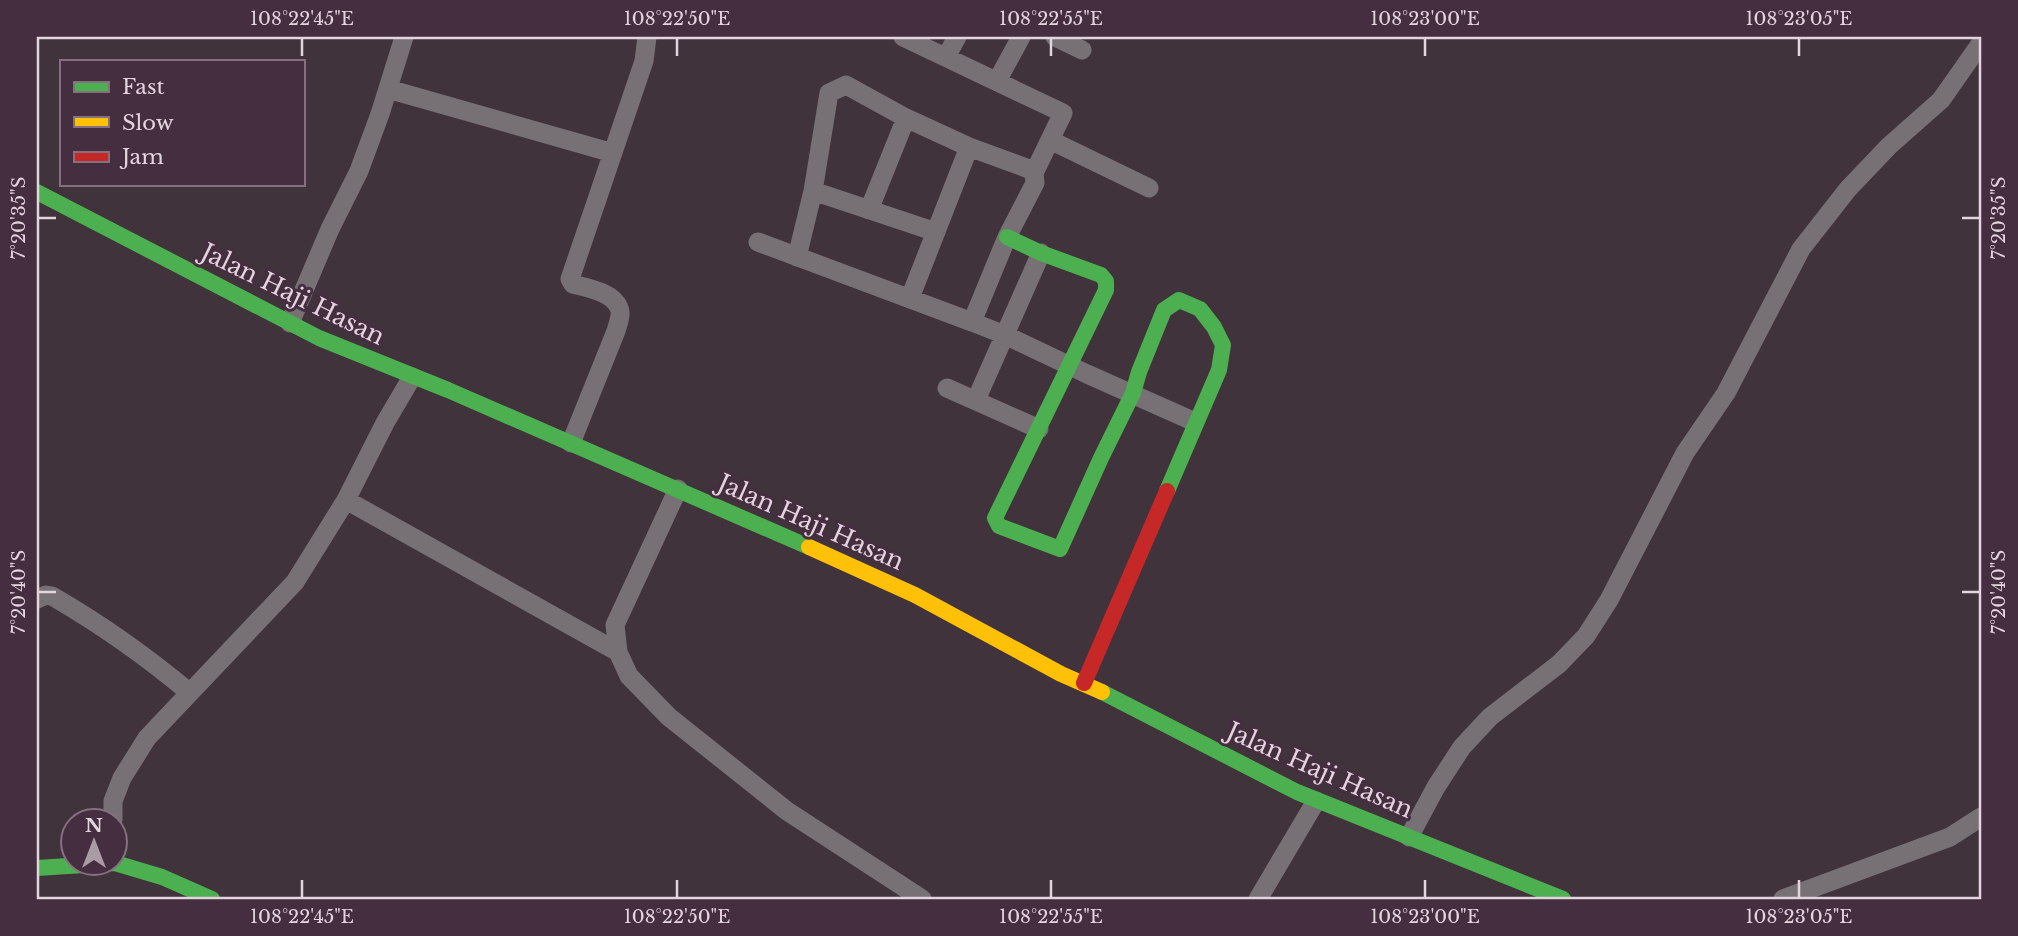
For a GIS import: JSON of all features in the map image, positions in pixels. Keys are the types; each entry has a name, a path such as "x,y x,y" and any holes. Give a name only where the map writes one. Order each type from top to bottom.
{"street":[{"path":"290,323 330,229 359,171 404,37"},
{"path":"571,443 616,331 620,314 617,304 607,295 573,284 570,279 644,61 647,37"},
{"path":"904,37 1063,113 1034,173 1035,183 1007,237 972,322"},
{"path":"946,57 957,37"},
{"path":"997,81 1021,37"},
{"path":"1055,37 1083,50"},
{"path":"1409,837 1436,787 1462,747 1490,717 1559,664 1586,636 1609,600 1685,453 1726,393 1801,249 1848,189 1889,146 1941,100 1981,43"},
{"path":"797,257 813,191 829,93 846,85 906,118 1034,173"},
{"path":"388,89 614,153"},
{"path":"869,210 906,118"},
{"path":"1051,140 1149,188"},
{"path":"909,298 969,147"},
{"path":"813,191 936,232"},
{"name":"Jalan Haji Hasan","path":"37,192 319,338 678,489 915,595 1061,674 1084,683 1316,801 1563,899"},
{"path":"1007,237 1101,275 1106,281 1106,290 995,518 999,526 1060,548 1133,393 1164,310 1172,303 1180,300 1200,309 1214,327 1223,345 1219,370 1084,683"},
{"path":"758,242 1005,335 1195,422"},
{"path":"976,400 1041,253"},
{"path":"113,806 122,778 147,738 295,582 346,500 412,377"},
{"path":"947,388 1039,429"},
{"path":"678,489 615,625 618,652 629,676 669,717 787,811 922,899"},
{"path":"346,500 618,652"},
{"path":"37,599 46,595 52,596 93,620 148,658 190,693"},
{"path":"1258,899 1316,801"},
{"path":"1783,899 1950,837 1981,817"},
{"path":"37,868 60,867"},
{"path":"130,867 162,877 212,899"}],"traffic: fast":[{"path":"37,192 319,338 448,390 809,547"},
{"path":"1007,237 1101,275 1106,281 1106,290 995,518 999,526 1060,549 1133,393 1164,310 1179,300 1200,309 1214,327 1223,345 1219,370 1167,491"},
{"path":"1102,692 1297,792 1563,899"},
{"path":"37,868 115,863 162,877 212,899"}],"traffic: slow":[{"path":"809,547 915,595 1061,674 1102,692"}],"traffic: jam":[{"path":"1084,683 1167,491"}]}
